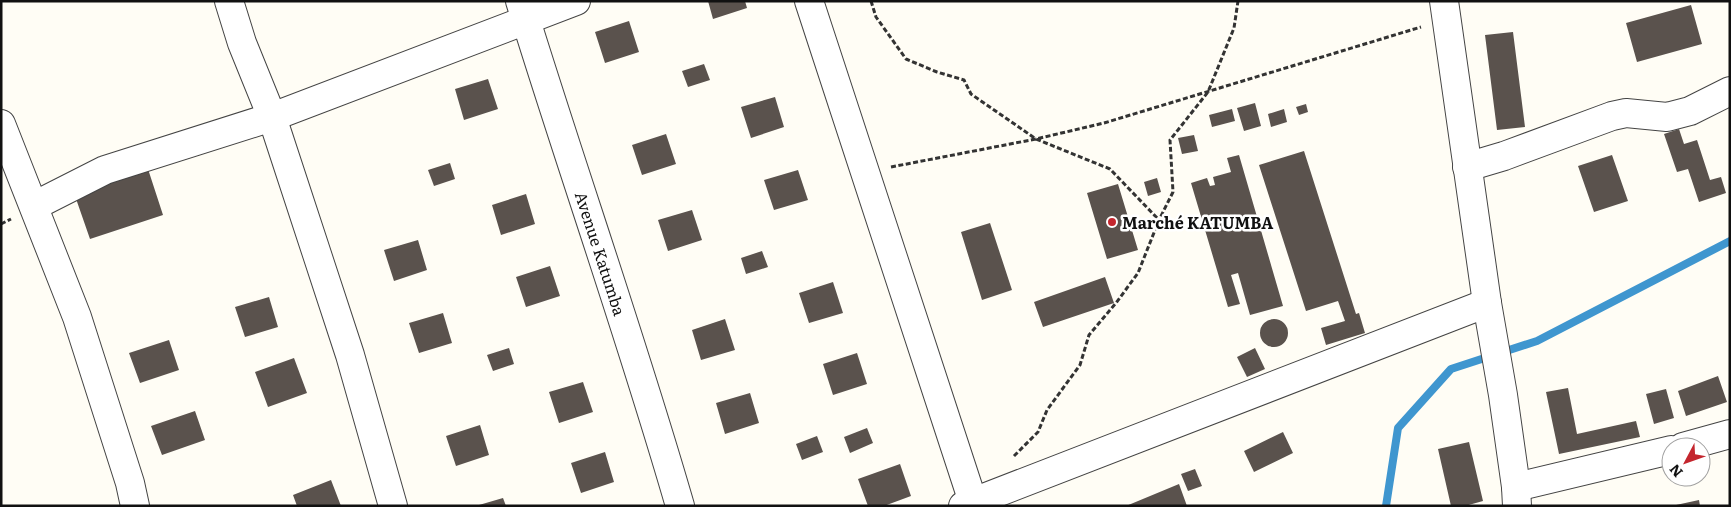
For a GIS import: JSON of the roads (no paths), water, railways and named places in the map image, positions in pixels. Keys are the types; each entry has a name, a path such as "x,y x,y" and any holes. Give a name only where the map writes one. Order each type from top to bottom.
{"street":[{"path":"229,1 242,44 272,117 350,356 393,506"},
{"path":"34,206 105,170 272,117 523,10 576,1"},
{"path":"809,1 866,172 968,504 1487,303"},
{"name":"Avenue Katumba","path":"523,10 665,452 680,506"},
{"path":"1445,10 1517,497 1661,453"},
{"path":"1467,167 1504,156 1612,116 1626,114 1666,117 1690,111 1730,91"},
{"path":"1,124 77,317 130,483 135,506"},
{"path":"1711,439 1730,434"}],"waterway":[{"path":"1386,506 1398,428 1451,369 1537,341 1730,241"}],"place":[{"name":"Marché KATUMBA","path":"1112,222"}]}
